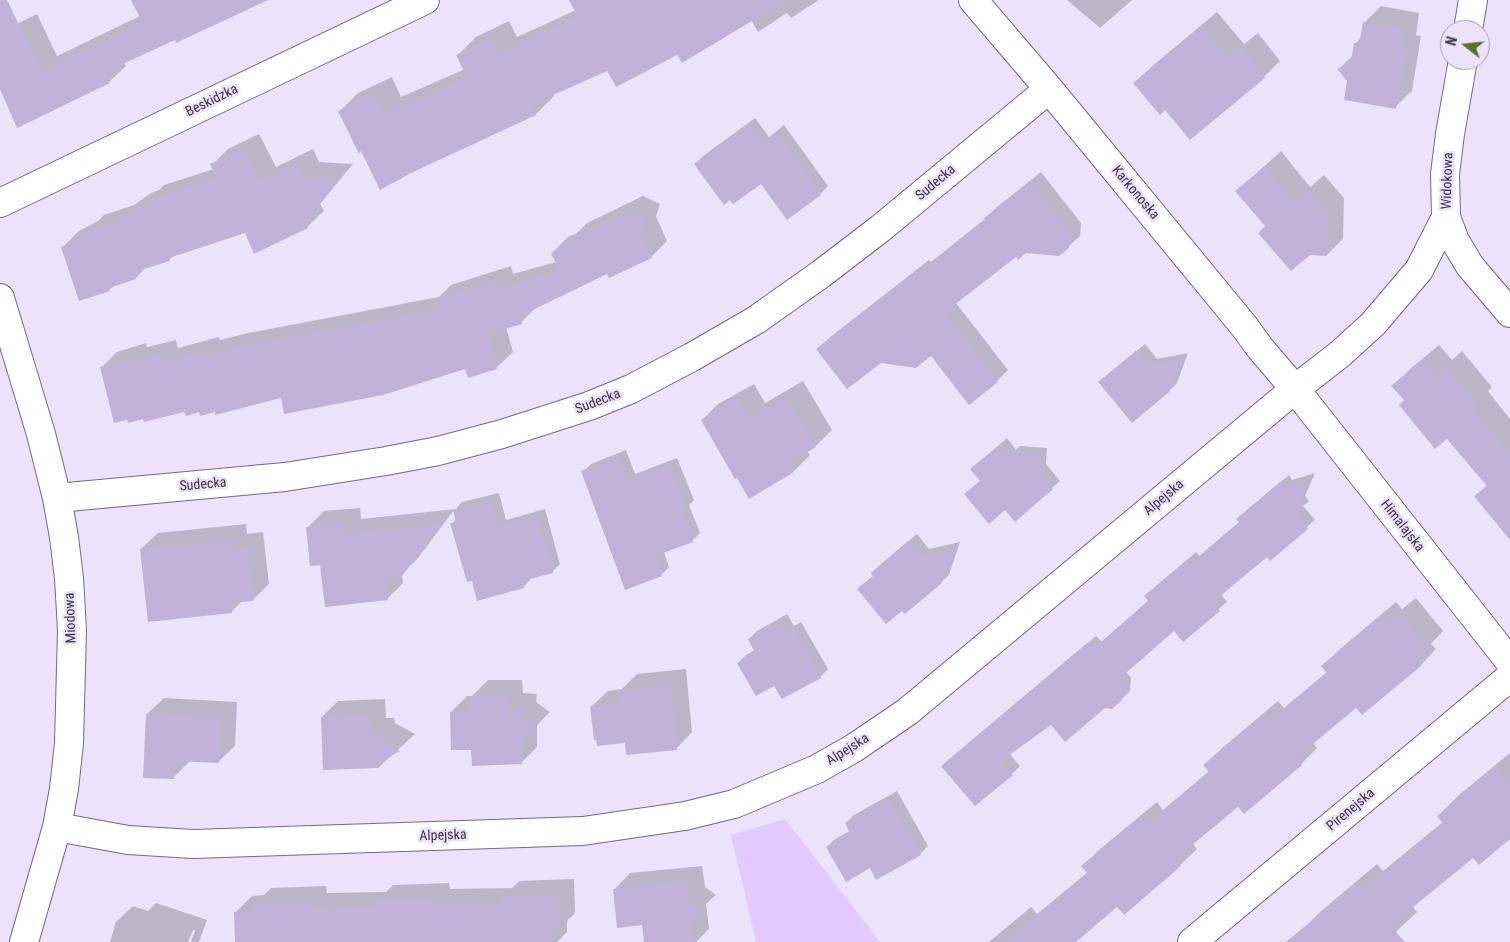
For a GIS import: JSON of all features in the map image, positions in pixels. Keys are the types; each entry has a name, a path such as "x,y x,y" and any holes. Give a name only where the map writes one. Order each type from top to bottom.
{"street":[{"name":"Beskidzka","path":"0,203 425,0"},
{"name":"Karkonoska","path":"973,0 1049,89 1294,389"},
{"path":"1470,20 1473,0"},
{"name":"Widokowa","path":"1461,70 1445,174 1446,217 1454,241 1470,266 1510,313"},
{"name":"Sudecka","path":"57,498 285,477 386,461 438,451 502,434 589,406 631,389 756,320 821,274 881,228 1049,89"},
{"name":"Alpejska","path":"57,827 128,840 193,844 583,831 685,816 734,804 817,769 854,748 907,712 1294,389 1340,354 1373,324 1419,270 1446,217"},
{"name":"Miodowa","path":"0,298 39,425 57,498 69,578 72,630 69,743 64,789 57,827 24,942"},
{"name":"Himalajska","path":"1294,389 1510,662"},
{"name":"Pirenejska","path":"1192,942 1510,677"}],"shaded area":[{"path":"785,819 880,942 756,942 731,835"}],"building":[{"path":"0,0 7,0 41,71 142,22 131,0 268,0 176,43 175,40 105,72 110,83 17,128 0,89"},
{"path":"569,0 787,0 682,63 677,55 616,87 607,71 531,105 536,115 411,173 380,190 361,151 359,154 338,111 374,94 383,115 467,77 456,55 491,38 499,55 578,17"},
{"path":"1363,22 1404,29 1400,51 1406,51 1396,109 1344,100 1347,81 1337,69 1351,61 1354,43 1359,44"},
{"path":"1201,27 1227,59 1241,48 1265,78 1190,140 1165,110 1160,115 1133,83"},
{"path":"747,125 761,144 776,132 821,195 787,220 761,184 733,204 730,200 724,205 694,164"},
{"path":"243,149 259,182 297,164 303,178 339,179 310,215 304,219 308,228 254,254 245,233 169,258 170,261 134,272 136,279 109,288 110,291 79,301 61,247 74,242 73,239 87,235 86,231 122,219 121,217 135,212 133,209 148,204 147,201 217,178 210,164"},
{"path":"1264,167 1293,202 1308,190 1328,215 1327,256 1310,255 1291,271 1258,233 1265,226 1235,191"},
{"path":"1029,182 1071,235 1069,248 1059,256 1026,253 1018,260 1016,257 944,313 998,382 969,405 931,356 916,368 881,363 847,389 816,349 917,270 919,272 986,220 984,218"},
{"path":"626,212 645,220 640,233 652,258 609,278 607,274 520,316 522,324 488,334 497,369 468,378 465,369 383,395 284,414 281,398 215,415 215,412 200,416 199,412 186,416 184,412 144,422 143,419 128,423 127,420 114,423 100,367 130,359 131,362 160,355 162,363 202,352 203,356 231,348 436,310 433,300 495,281 497,289 559,271 551,253 571,244 569,239"},
{"path":"1136,351 1149,366 1181,360 1169,392 1132,423 1098,382"},
{"path":"1422,360 1435,375 1445,366 1476,404 1472,408 1510,456 1510,540 1474,496 1487,486 1447,439 1435,449 1399,405 1404,400 1391,386"},
{"path":"786,396 816,447 789,463 794,472 749,499 737,478 735,479 701,420 737,399 748,418"},
{"path":"998,446 1007,457 1011,453 1040,455 1039,472 1053,489 1015,522 1005,510 989,524 964,494 980,481 970,469"},
{"path":"618,457 627,481 669,465 686,509 681,511 693,542 655,556 662,576 625,590 581,471"},
{"path":"1309,480 1298,505 1302,510 1296,514 1308,529 1270,561 1267,557 1213,602 1220,611 1183,642 1174,631 1118,680 1124,686 1122,700 1112,709 1105,708 1065,742 1051,725 1001,761 1013,775 975,806 941,766 1087,643 1093,649 1148,601 1144,596 1188,559 1191,563 1239,522 1236,519 1280,482 1284,488"},
{"path":"491,500 498,527 537,517 553,573 522,581 524,588 477,601 472,581 467,582 450,523 456,523 453,510"},
{"path":"344,524 345,534 441,524 402,576 385,578 388,600 325,607 320,565 310,566 306,527"},
{"path":"230,540 232,550 248,548 253,601 231,603 232,613 148,622 140,549"},
{"path":"908,541 921,557 953,549 941,584 905,614 902,611 886,624 857,589 873,576 871,573"},
{"path":"1399,613 1428,648 1414,659 1421,666 1362,715 1356,708 1296,758 1302,765 1244,814 1238,807 1175,859 1181,866 1124,915 1117,907 1076,942 1005,942 1088,874 1081,866 1140,817 1146,825 1209,772 1203,765 1261,716 1267,723 1327,673 1321,666 1380,617 1386,625"},
{"path":"779,621 786,633 793,629 821,678 782,699 774,686 756,696 737,663 755,653 748,639"},
{"path":"670,685 677,750 626,755 625,743 597,746 596,740 594,740 590,706 621,703 619,690"},
{"path":"506,695 507,709 521,709 521,718 535,728 521,741 522,764 472,766 471,750 451,750 450,712 471,712 470,696"},
{"path":"146,714 221,718 219,763 175,761 174,779 143,778"},
{"path":"370,715 370,734 379,734 379,739 400,751 380,762 379,768 323,770 321,717"},
{"path":"1495,767 1510,785 1510,839 1479,865 1473,858 1390,926 1405,942 1286,942 1356,884 1362,891 1443,823 1437,816"},
{"path":"888,798 921,855 876,880 870,868 846,882 826,847 850,833 845,823"},
{"path":"686,882 689,903 701,911 690,922 693,942 644,942 642,925 617,928 613,889"},
{"path":"558,895 560,930 552,930 552,942 235,942 234,912 254,911 253,904 311,902 311,909 376,907 376,900 434,899 434,905 501,904 501,897"}]}
